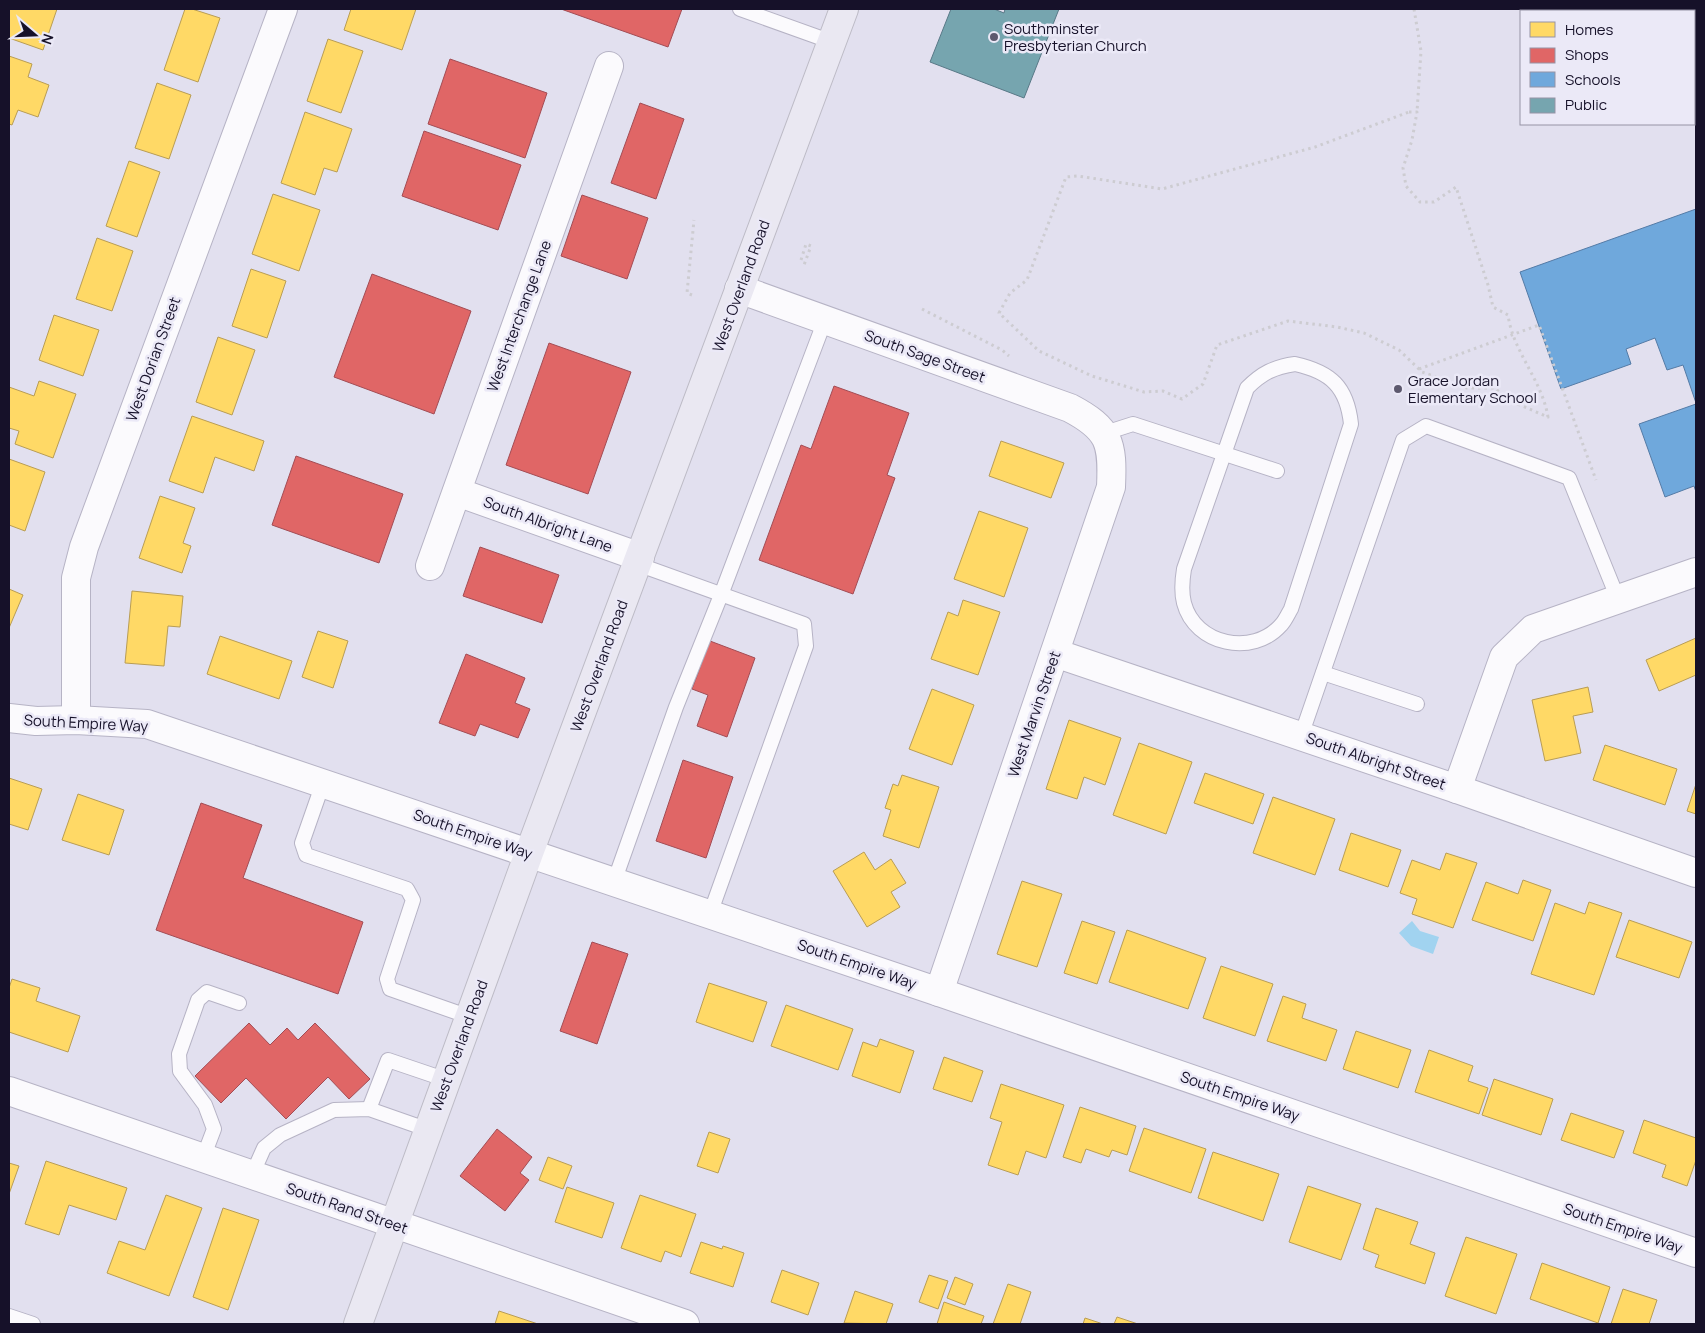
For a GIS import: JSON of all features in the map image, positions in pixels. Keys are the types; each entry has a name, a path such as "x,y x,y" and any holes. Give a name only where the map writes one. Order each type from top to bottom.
{"main road":[{"name":"West Overland Road","path":"358,1324 529,853 844,9"}],"street":[{"name":"West Dorian Street","path":"76,720 76,578 84,546 283,9"},
{"name":"West Interchange Lane","path":"430,566 609,66"},
{"name":"South Sage Street","path":"739,289 1070,408 1090,418 1105,433"},
{"name":"West Marvin Street","path":"939,992 1111,487 1113,457 1105,433"},
{"name":"South Albright Lane","path":"457,492 638,560"},
{"path":"1457,789 1504,657 1533,629 1696,572"},
{"name":"South Albright Street","path":"1055,653 1457,789 1696,873"},
{"name":"South Empire Way","path":"9,718 36,721 76,720 147,724 939,992 1696,1253"},
{"name":"South Rand Street","path":"9,1091 685,1324"}],"lane":[{"path":"740,9 832,42"},
{"path":"614,882 676,707 722,595 825,320"},
{"path":"1295,364 1313,368 1329,376 1341,390 1349,406 1351,424 1291,609 1281,625 1265,638 1246,644 1226,643 1208,636 1193,622 1184,605 1181,587 1184,569 1224,453 1247,388 1260,375 1277,367 1295,364"},
{"path":"1105,433 1133,424 1277,471"},
{"path":"1301,736 1403,440 1426,426 1569,478 1618,599"},
{"path":"638,560 722,595 804,624 806,646 710,914"},
{"path":"1323,673 1417,704"},
{"path":"323,783 302,843 306,855 407,889 413,900 386,979 390,990 470,1016"},
{"path":"202,1158 214,1129 205,1105 180,1071 179,1054 198,1000 207,992 239,1003"},
{"path":"369,1109 388,1060 447,1080"},
{"path":"252,1175 264,1148 280,1135 334,1110 369,1109 429,1130"},
{"path":"9,1316 33,1324"}],"path":[{"path":"1414,9 1420,51 1417,112 1412,140 1403,168 1406,186 1420,202 1434,202 1456,187 1488,285 1492,307 1508,315 1512,335 1546,401 1548,416 1506,399 1495,388 1467,388 1419,369 1399,350 1364,333 1288,321 1217,345 1203,384 1182,399 1163,391 1144,392 1092,376 1039,352 999,313 1010,293 1027,280 1066,177 1078,176 1162,189 1315,147 1365,127 1409,112 1417,112"},
{"path":"692,296 687,293 694,220"},
{"path":"801,260 806,244 811,246 804,265"},
{"path":"922,309 1002,350 1012,358"},
{"path":"1419,369 1539,325 1596,480"}],"water":[{"path":"1412,921 1420,931 1439,937 1433,954 1411,946 1399,933"}],"building: Homes":[{"path":"9,9 57,9 43,50 9,38"},
{"path":"185,9 192,9 220,18 198,82 164,70"},
{"path":"351,9 416,9 402,50 344,30"},
{"path":"328,39 363,51 341,113 307,101"},
{"path":"9,56 32,64 28,77 49,85 38,117 18,110 12,125 9,124"},
{"path":"157,83 191,95 169,159 135,148"},
{"path":"305,112 352,129 337,172 324,168 315,195 281,183"},
{"path":"129,161 160,172 137,237 106,226"},
{"path":"273,194 320,210 299,271 252,254"},
{"path":"97,238 133,251 112,311 76,299"},
{"path":"251,269 286,281 267,338 232,326"},
{"path":"54,315 99,330 83,376 39,360"},
{"path":"218,337 255,350 232,415 196,402"},
{"path":"39,381 76,394 53,458 15,444 19,431 9,428 9,387 34,396"},
{"path":"192,416 264,441 254,471 215,457 203,493 169,481"},
{"path":"1001,441 1064,463 1051,498 989,476"},
{"path":"9,459 45,472 25,531 9,525"},
{"path":"160,496 195,508 183,543 191,546 182,573 139,558"},
{"path":"979,511 1028,528 1004,597 954,579"},
{"path":"9,589 23,595 9,628"},
{"path":"132,591 183,596 180,627 168,626 164,666 125,663"},
{"path":"963,600 1000,612 978,675 931,659 948,612 958,616"},
{"path":"318,631 348,641 333,688 302,677"},
{"path":"220,636 292,661 279,699 207,674"},
{"path":"1696,638 1696,675 1659,691 1646,660"},
{"path":"1588,687 1593,712 1573,716 1581,753 1545,761 1532,700"},
{"path":"932,689 974,705 952,765 909,749"},
{"path":"1069,720 1121,738 1105,785 1084,777 1077,799 1046,789"},
{"path":"1139,743 1192,762 1166,834 1113,815"},
{"path":"1605,745 1677,769 1665,805 1593,780"},
{"path":"1205,773 1264,794 1253,824 1194,803"},
{"path":"902,775 939,787 919,848 883,836 891,810 885,808 893,784 898,786"},
{"path":"9,778 42,789 28,830 9,824"},
{"path":"1696,784 1696,814 1687,811"},
{"path":"78,794 124,810 109,855 62,840"},
{"path":"1273,797 1335,819 1315,875 1253,853"},
{"path":"1351,833 1401,850 1388,887 1339,870"},
{"path":"864,852 875,870 891,859 906,883 891,892 900,907 867,927 833,871"},
{"path":"1446,853 1477,863 1453,928 1412,914 1417,899 1400,893 1412,860 1440,870"},
{"path":"1523,880 1551,890 1533,941 1472,920 1486,882 1518,894"},
{"path":"1022,881 1062,894 1037,967 997,954"},
{"path":"1589,902 1622,913 1594,995 1531,974 1555,903 1585,914"},
{"path":"1629,920 1692,942 1679,978 1616,957"},
{"path":"1082,921 1115,932 1097,984 1064,973"},
{"path":"1127,930 1206,958 1188,1009 1109,982"},
{"path":"1221,966 1273,984 1255,1036 1203,1018"},
{"path":"12,979 40,988 36,1001 80,1016 68,1052 9,1032 9,988"},
{"path":"709,983 767,1002 753,1042 696,1022"},
{"path":"1283,996 1306,1004 1302,1018 1337,1030 1326,1061 1267,1041"},
{"path":"786,1005 853,1029 838,1070 771,1046"},
{"path":"1356,1031 1411,1050 1398,1088 1343,1069"},
{"path":"880,1039 914,1051 900,1093 852,1076 863,1042 877,1047"},
{"path":"1429,1050 1473,1066 1468,1081 1488,1088 1479,1114 1415,1092"},
{"path":"944,1057 983,1071 972,1102 933,1089"},
{"path":"1494,1079 1553,1099 1541,1135 1482,1115"},
{"path":"1001,1084 1064,1105 1046,1158 1026,1151 1018,1175 988,1165 1002,1122 990,1118"},
{"path":"1080,1107 1136,1126 1127,1155 1112,1150 1109,1157 1086,1149 1081,1163 1063,1157"},
{"path":"1571,1113 1624,1131 1614,1158 1561,1140"},
{"path":"1644,1120 1696,1138 1696,1160 1687,1186 1662,1177 1666,1165 1633,1153"},
{"path":"1144,1128 1206,1149 1191,1193 1129,1171"},
{"path":"709,1132 730,1139 718,1173 697,1166"},
{"path":"1213,1152 1279,1174 1263,1221 1198,1198"},
{"path":"548,1157 572,1166 563,1189 539,1180"},
{"path":"46,1161 127,1188 116,1220 69,1205 59,1235 25,1224"},
{"path":"9,1163 19,1166 9,1194"},
{"path":"1308,1186 1361,1204 1341,1260 1289,1242"},
{"path":"567,1187 614,1203 602,1238 555,1222"},
{"path":"166,1195 202,1208 169,1296 107,1273 119,1241 145,1250"},
{"path":"640,1195 696,1214 681,1257 665,1251 661,1262 621,1248"},
{"path":"223,1208 259,1220 228,1310 193,1297"},
{"path":"1376,1208 1418,1222 1410,1244 1435,1253 1425,1284 1375,1267 1379,1255 1363,1249"},
{"path":"1466,1237 1517,1254 1496,1314 1445,1296"},
{"path":"701,1242 722,1249 723,1246 744,1253 733,1287 690,1273"},
{"path":"1542,1263 1610,1287 1598,1323 1530,1299"},
{"path":"782,1270 819,1283 808,1315 771,1302"},
{"path":"929,1275 948,1281 938,1309 919,1302"},
{"path":"955,1277 973,1284 965,1305 947,1298"},
{"path":"1008,1284 1031,1292 1020,1324 993,1324"},
{"path":"1623,1289 1657,1300 1649,1324 1611,1324"},
{"path":"855,1291 893,1304 886,1324 844,1323"},
{"path":"944,1302 984,1316 981,1324 937,1324"},
{"path":"499,1311 538,1324 495,1324"},
{"path":"1117,1317 1138,1324 1114,1324"},
{"path":"1085,1318 1103,1324 1083,1324"}],"building: Shops":[{"path":"561,9 682,9 668,47"},
{"path":"450,59 547,93 525,158 428,124"},
{"path":"640,103 684,119 656,199 611,183"},
{"path":"424,131 521,165 498,230 402,196"},
{"path":"582,195 648,218 627,279 561,256"},
{"path":"372,274 471,311 434,414 334,377"},
{"path":"549,343 631,372 588,494 506,465"},
{"path":"834,386 909,413 887,475 895,478 853,594 759,560 801,445 811,449"},
{"path":"296,456 403,494 379,563 272,525"},
{"path":"480,547 559,575 542,623 463,596"},
{"path":"710,641 755,658 727,737 697,726 708,695 692,689"},
{"path":"466,654 525,678 515,703 530,709 518,738 480,724 475,736 439,723"},
{"path":"683,760 733,777 706,858 656,841"},
{"path":"201,803 262,825 243,878 363,922 338,994 156,930"},
{"path":"592,942 628,954 597,1044 560,1031"},
{"path":"249,1023 270,1045 287,1028 298,1040 315,1023 370,1079 349,1099 328,1077 286,1119 246,1078 221,1103 195,1076"},
{"path":"497,1129 532,1157 520,1173 529,1180 505,1211 460,1176"}],"building: Schools":[{"path":"1696,209 1696,403 1683,365 1667,370 1655,338 1626,349 1631,364 1561,389 1520,272"},
{"path":"1696,404 1696,492 1694,486 1665,497 1639,424"}],"building: Public":[{"name":"Southminster Presbyterian Church","path":"951,9 994,9 1004,13 1005,9 1059,9 1024,98 930,62"}],"place":[{"name":"Southminster Presbyterian Church","path":"994,37"},
{"name":"Grace Jordan Elementary School","path":"1398,389"}]}
